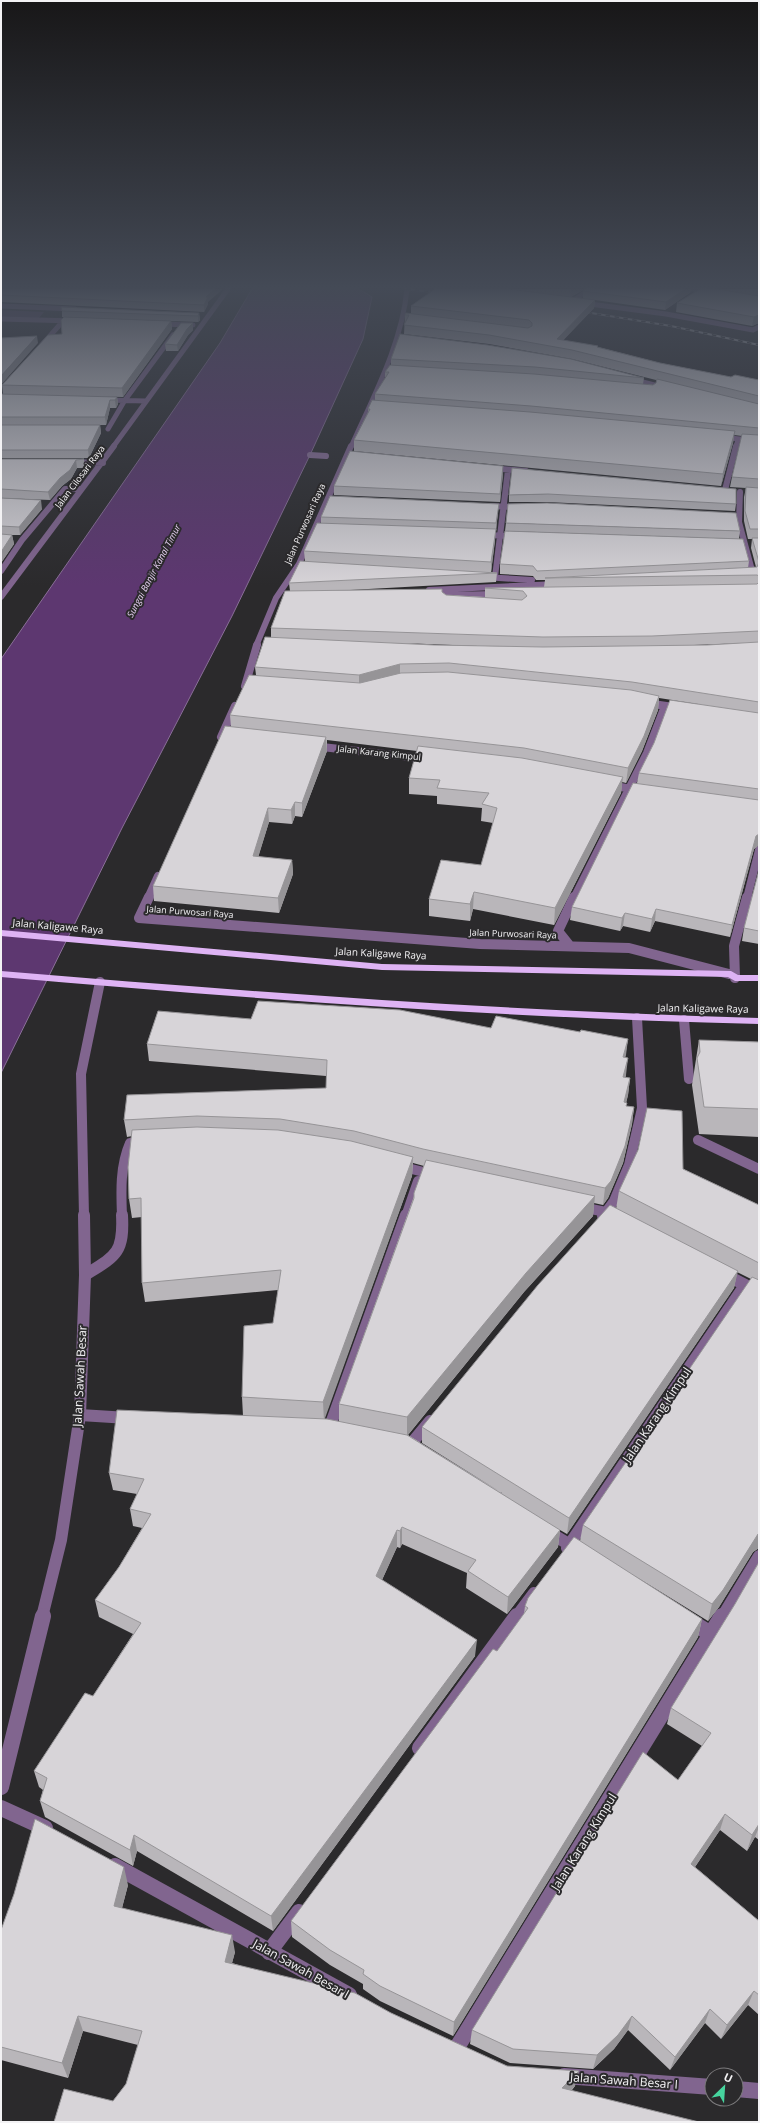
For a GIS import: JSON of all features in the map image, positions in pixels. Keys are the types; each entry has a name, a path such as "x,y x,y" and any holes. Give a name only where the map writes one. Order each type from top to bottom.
{"highway":[{"name":"Jalan Kaligawe Raya","path":"1,933 382,967 733,976 759,978"},
{"name":"Jalan Kaligawe Raya","path":"1,974 370,1004 637,1018 759,1021"}],"street":[{"path":"101,429 116,429 125,400 134,388"},
{"name":"Jalan Cilosari Raya","path":"1,597 18,574 28,541 69,506 103,463 116,429 146,401 155,388"},
{"name":"Jalan Purwosari Raya","path":"216,748 226,734 239,698 250,682 261,643 282,598 301,565 317,528 327,498 350,455 381,388"},
{"path":"644,388 674,392"},
{"path":"95,400 146,401"},
{"path":"716,437 759,441"},
{"path":"725,490 738,439"},
{"path":"63,462 103,463"},
{"path":"485,468 532,472"},
{"path":"495,577 501,535 500,524 507,471"},
{"path":"1,573 28,541 50,505 65,489 81,489"},
{"path":"718,490 741,493 738,516 741,543 753,574 737,575"},
{"path":"327,498 321,500 336,500"},
{"path":"43,505 69,506"},
{"path":"476,506 525,507"},
{"path":"730,516 738,516"},
{"path":"475,535 526,537"},
{"path":"741,543 752,544"},
{"path":"1,573 18,574"},
{"path":"479,576 564,583 420,593 508,594"},
{"path":"438,601 467,603"},
{"path":"637,700 688,710"},
{"path":"570,946 558,931 594,855 647,753 665,706"},
{"name":"Jalan Karang Kimpul","path":"307,745 434,759"},
{"path":"601,783 652,792"},
{"path":"733,976 734,946 759,850"},
{"name":"Jalan Purwosari Raya","path":"161,869 139,918 480,944 629,948 733,976"},
{"name":"Jalan Sawah Besar","path":"1,1787 61,1540 80,1415 85,1275 81,1074 100,982"},
{"path":"596,1224 614,1201 629,1164 642,1108 637,1018"},
{"path":"684,1020 689,1079"},
{"path":"698,1140 759,1169"},
{"path":"85,1275 115,1255 121,1246 123,1237 123,1166 126,1150 130,1143 153,1142"},
{"path":"391,1164 445,1177"},
{"path":"329,1429 422,1172"},
{"path":"568,1204 606,1212 627,1223"},
{"path":"717,1270 759,1292"},
{"name":"Jalan Karang Kimpul","path":"560,1558 745,1285"},
{"path":"410,1445 439,1410"},
{"path":"80,1415 142,1418"},
{"path":"314,1428 344,1432"},
{"path":"395,1442 410,1445 423,1454"},
{"path":"536,1524 583,1554"},
{"name":"Jalan Karang Kimpul","path":"456,2048 759,1556"},
{"path":"410,1761 541,1583"},
{"path":"677,1613 711,1634"},
{"path":"1,1808 57,1834"},
{"name":"Jalan Sawah Besar I","path":"98,1857 360,2001"},
{"path":"269,1952 307,1901"},
{"name":"Jalan Sawah Besar I","path":"547,2075 704,2086"},
{"path":"744,2090 759,2091"}],"water":[{"name":"Sungai Banjir Kanal Timur","path":"189,388 341,388 232,616 122,828 1,1073 1,659"}],"building":[{"path":"379,388 694,388 759,404 759,428 531,406 375,394"},
{"path":"727,388 759,388 759,396"},
{"path":"1,394 117,397 115,400 110,400 105,417 1,417"},
{"path":"372,400 530,412 735,431 723,474 354,440 370,409 368,409"},
{"path":"1,425 100,425 88,450 1,450"},
{"path":"742,434 759,435 759,479 732,477"},
{"path":"350,451 503,466 500,494 334,486"},
{"path":"1,459 84,459 76,460 70,470 60,478 48,492 1,489"},
{"path":"512,468 736,489 736,504 548,494 509,495"},
{"path":"746,487 759,488 759,529 750,529 745,511"},
{"path":"330,496 499,504 496,523 321,517"},
{"path":"1,498 41,500 19,527 1,526"},
{"path":"547,503 736,513 740,531 506,523 508,504"},
{"path":"317,523 496,529 491,562 304,551"},
{"path":"505,531 743,539 749,561 537,571 533,566 500,564"},
{"path":"1,534 12,535 1,552"},
{"path":"752,538 759,538 759,562"},
{"path":"300,561 497,573 289,583"},
{"path":"759,562 759,576 545,578 757,567"},
{"path":"759,582 759,631 652,636 543,637 271,628 285,591 442,589 442,592 446,595 522,600 527,596 523,591 485,588 757,584"},
{"path":"265,637 434,645 543,647 707,645 759,642 759,702 632,682 449,663 400,664 359,675 255,667"},
{"path":"448,672 631,690 659,696 644,736 628,768 524,748 230,715 249,675 360,683 401,673"},
{"path":"670,700 759,713 759,789 639,773 654,743"},
{"path":"225,726 326,737 302,803 295,802 291,810 268,808 253,856 292,860 278,898 153,886"},
{"path":"418,746 522,758 623,777 555,908 474,892 470,904 429,899 441,860 481,865 497,808 482,804 489,793 437,788 440,780 409,778"},
{"path":"633,783 759,800 759,834 756,836 732,925 656,909 652,919 625,913 622,918 572,907"},
{"path":"759,870 759,931 744,928"},
{"path":"258,1001 400,1010 491,1028 496,1016 580,1032 581,1030 628,1039 623,1057 628,1058 623,1077 630,1078 624,1102 627,1103 626,1106 634,1107 625,1146 611,1181 605,1188 423,1149 354,1131 280,1119 197,1116 124,1120 127,1095 326,1088 327,1060 147,1044 158,1011 251,1019"},
{"path":"699,1040 759,1042 759,1109 704,1107 697,1058 700,1052"},
{"path":"647,1108 682,1111 683,1169 759,1205 759,1263 619,1191 638,1150"},
{"path":"197,1127 278,1130 351,1141 413,1157 323,1402 242,1397 244,1326 273,1323 281,1270 142,1283 141,1198 129,1199 128,1167 132,1130"},
{"path":"426,1160 595,1196 526,1273 407,1417 339,1404 414,1198 414,1193"},
{"path":"610,1205 738,1271 569,1518 422,1427 538,1285"},
{"path":"752,1277 759,1280 759,1533 723,1590 712,1604 583,1525"},
{"path":"117,1410 327,1419 407,1435 560,1530 508,1597 468,1571 476,1560 402,1527 400,1531 397,1530 376,1576 477,1640 271,1916 134,1835 130,1850 40,1801 47,1778 34,1771 85,1693 93,1696 141,1623 95,1600 119,1567 151,1514 130,1509 144,1479 109,1473"},
{"path":"574,1537 702,1619 454,2022 380,1986 363,1974 364,1970 330,1950 291,1921 493,1649 497,1651 528,1608 525,1606 528,1598"},
{"path":"759,1562 759,1824 752,1835 725,1814 691,1864 759,1921 759,1995 754,1991 727,2025 710,2009 675,2057 632,2016 618,2035 597,2055 513,2049 472,2030 643,1752 678,1780 711,1733 671,1708"},
{"path":"35,1819 124,1867 114,1906 232,1935 225,1962 355,1993 391,2013 507,2066 579,2071 562,2088 699,2122 54,2122 64,2089 113,2101 126,2084 142,2031 78,2016 62,2063 1,2047 1,1930 14,1894"}],"waterway":[{"path":"310,455 326,456"}]}
